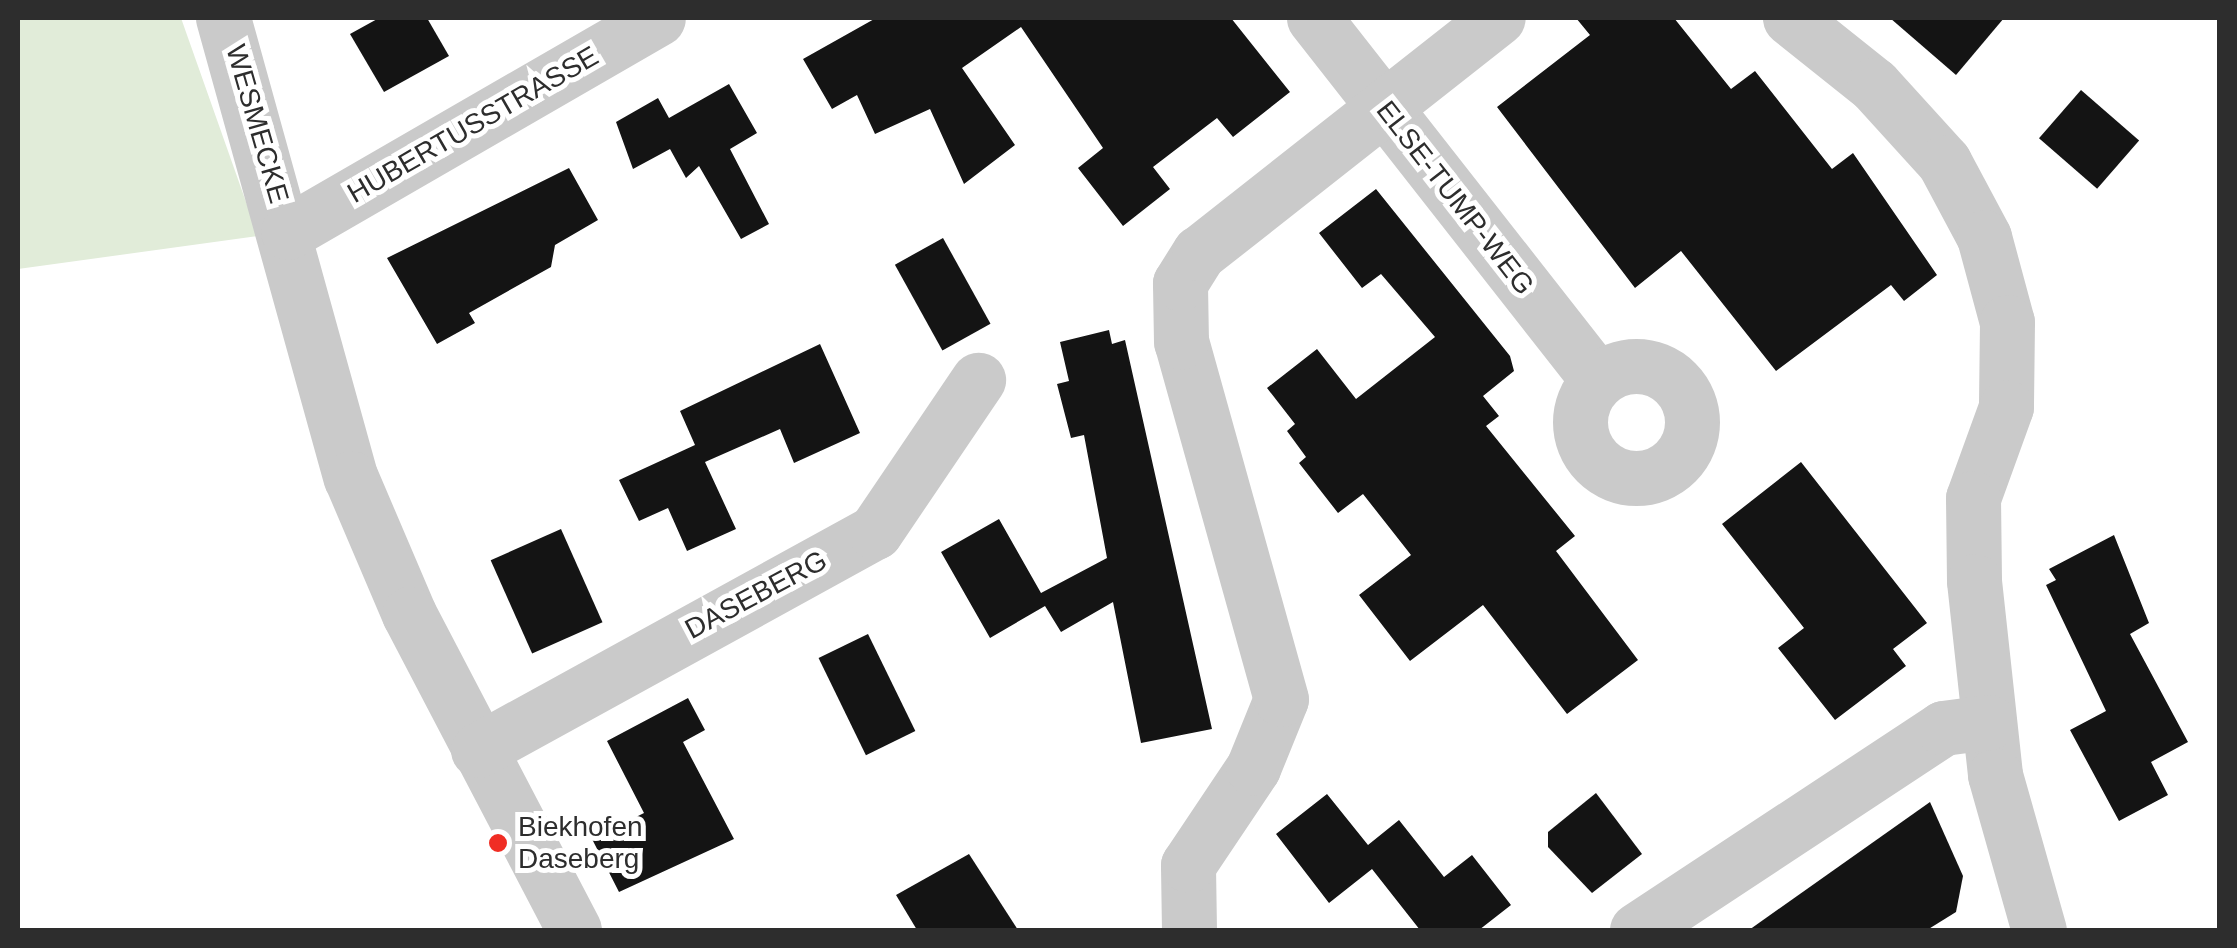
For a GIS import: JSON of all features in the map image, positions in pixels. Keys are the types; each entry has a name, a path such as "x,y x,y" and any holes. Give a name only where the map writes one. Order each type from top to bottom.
{"street":[{"name":"WESMECKE","path":"224,18 288,232"},
{"name":"HUBERTUSSTRASSE","path":"288,232 658,18"},
{"name":"ELSE-TUMP-WEG","path":"1314,18 1596,378"},
{"path":"1190,930 1188,865 1252,768 1280,699 1181,342 1180,284 1199,253 1498,18"},
{"path":"1790,18 1874,86 1944,162 1989,254 2007,322 2006,407 1972,498 1989,722 2039,930"},
{"path":"288,232 351,478 478,750 574,930"},
{"name":"DASEBERG","path":"478,750 875,532 978,380"},
{"path":"1637,930 1943,728 1989,722"}],"green space":[{"path":"18,18 181,18 258,236 18,269"}],"building":[{"path":"379,18 427,18 449,56 384,92 350,34"},
{"path":"876,18 1231,18 1290,92 1233,137 1217,118 1153,167 1170,189 1123,226 1078,168 1103,148 1021,27 962,68 1015,145 964,184 930,109 875,134 857,95 832,109 803,59"},
{"path":"1576,18 1674,18 1731,89 1755,71 1832,169 1853,153 1937,275 1904,301 1891,285 1776,371 1681,251 1635,288 1497,107 1590,35"},
{"path":"1890,18 2004,18 1956,75"},
{"path":"729,84 757,133 730,149 769,224 741,239 699,166 686,178 670,149 633,169 616,122 658,98 669,118"},
{"path":"2081,90 2139,141 2097,189 2039,138"},
{"path":"569,168 598,220 555,245 551,267 469,313 475,323 437,344 387,258"},
{"path":"1376,189 1510,356 1514,371 1483,396 1499,416 1486,426 1575,536 1556,551 1638,660 1567,714 1483,605 1410,661 1359,595 1411,555 1363,494 1338,513 1299,463 1306,457 1287,431 1295,424 1267,388 1317,349 1356,399 1435,337 1381,274 1362,288 1319,233"},
{"path":"943,238 991,324 942,350 895,265"},
{"path":"1109,330 1112,344 1125,340 1212,729 1141,743 1113,602 1061,632 1045,606 990,638 941,552 999,519 1041,593 1107,558 1084,435 1071,438 1057,384 1069,381 1060,342"},
{"path":"820,344 860,433 794,463 780,429 705,462 736,529 687,551 668,508 639,521 619,480 695,445 680,411"},
{"path":"1801,462 1927,623 1893,649 1906,666 1835,720 1778,648 1804,628 1722,524"},
{"path":"561,529 602,622 532,654 491,560"},
{"path":"2114,535 2149,623 2130,634 2188,742 2151,762 2168,795 2119,821 2070,730 2106,711 2046,585 2056,580 2049,569"},
{"path":"868,634 915,731 866,755 819,658"},
{"path":"688,698 705,730 683,742 734,839 619,892 592,839 644,813 607,741"},
{"path":"1596,793 1642,854 1592,893 1548,847 1548,832"},
{"path":"1327,794 1368,845 1399,820 1444,877 1472,855 1511,905 1479,930 1420,930 1372,869 1329,903 1276,834"},
{"path":"1930,802 1963,876 1956,912 1927,930 1749,930"},
{"path":"969,854 1018,930 917,930 896,895"}],"place":[{"name":"Biekhofen Daseberg","path":"498,843"}]}
